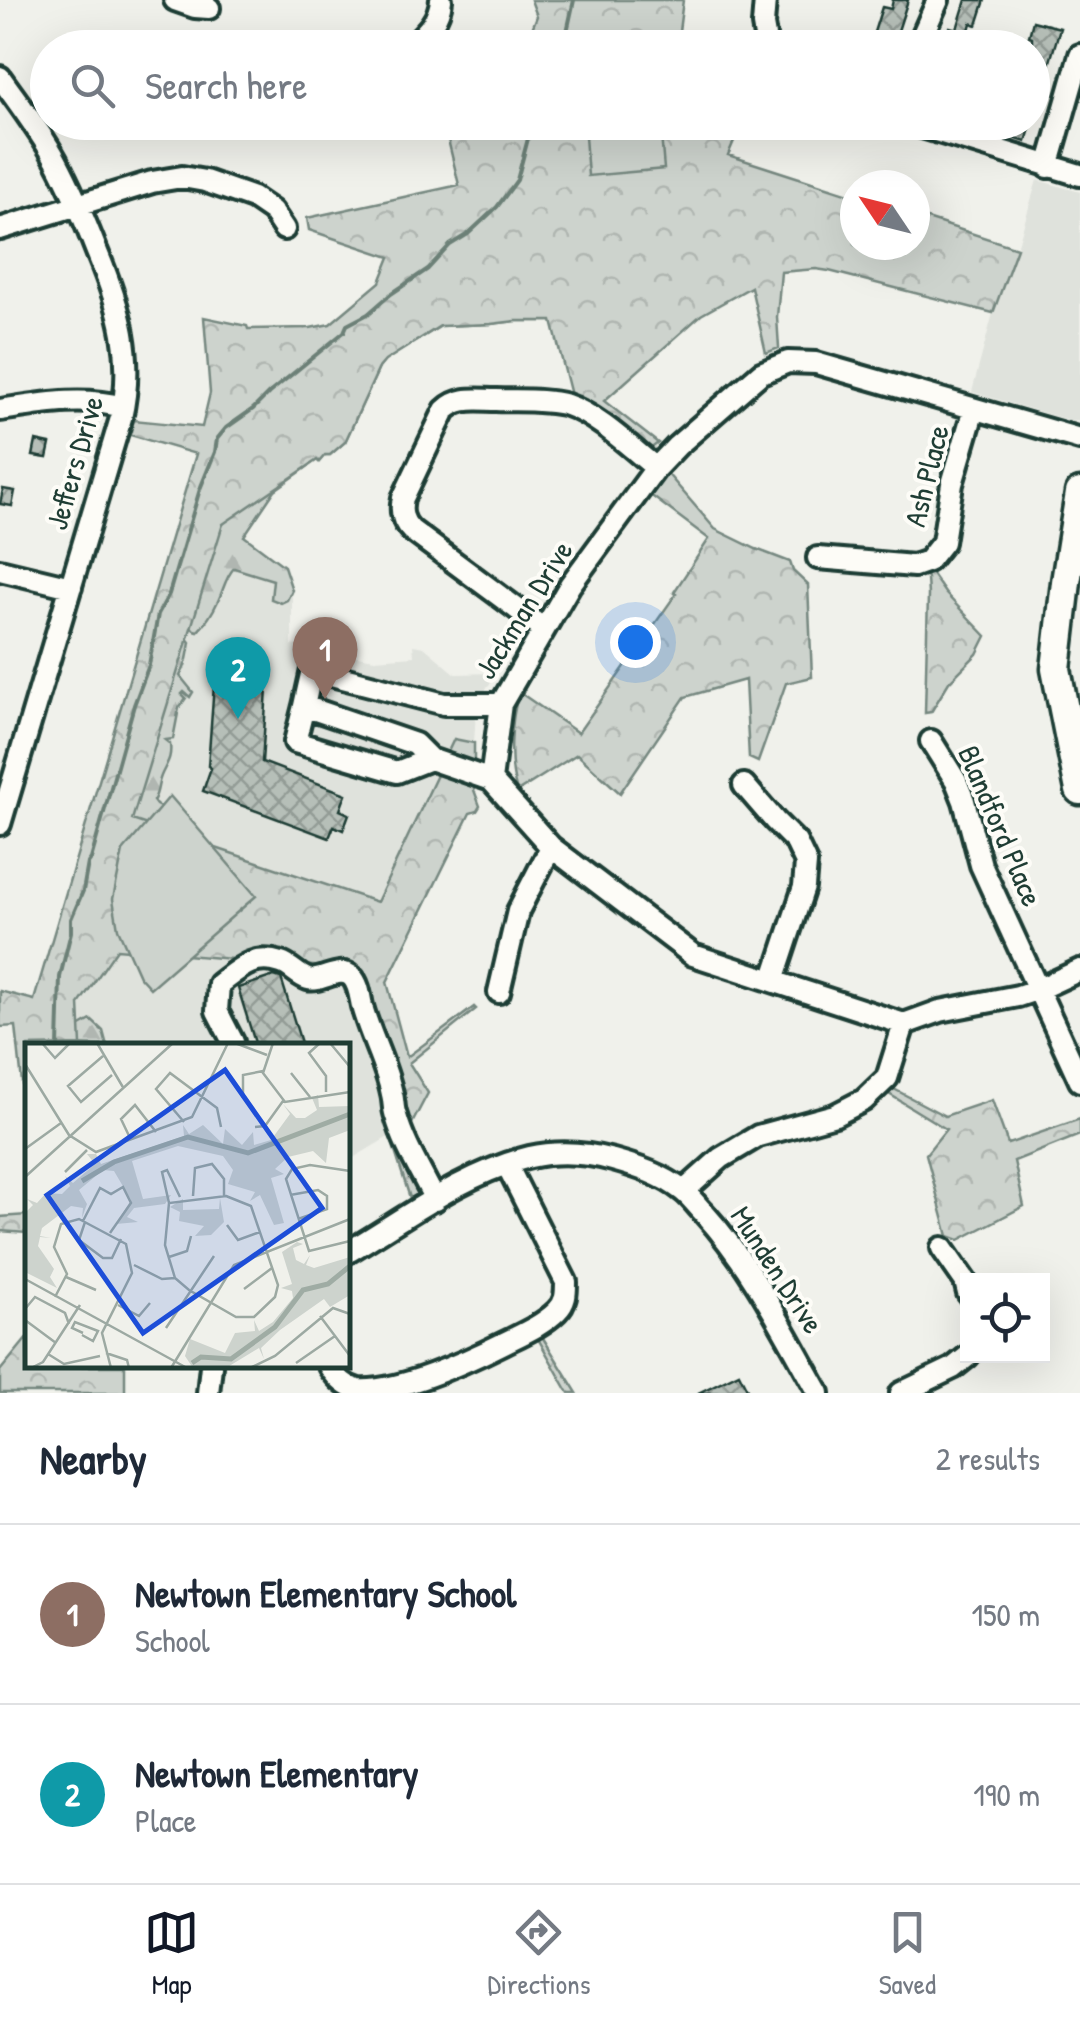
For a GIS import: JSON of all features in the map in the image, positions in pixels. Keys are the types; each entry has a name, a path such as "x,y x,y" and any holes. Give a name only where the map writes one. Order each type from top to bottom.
{"main road":[{"path":"1080,493 1056,669 1080,790"}],"street":[{"path":"175,0 209,8"},
{"path":"427,30 440,10 441,0"},
{"path":"763,30 765,0"},
{"path":"925,30 938,0"},
{"path":"1048,167 1080,56"},
{"name":"Jeffers Drive","path":"0,76 30,121"},
{"name":"Jeffers Drive","path":"0,824 123,407 127,374 114,293 78,204 43,140"},
{"path":"963,140 1080,175"},
{"path":"0,228 160,180 190,178 261,203 277,216 284,229"},
{"name":"Jackman Drive","path":"491,780 501,704 570,585 656,468 752,379 769,368 788,362 823,364 1080,439"},
{"path":"544,629 411,530 403,520 403,498 445,410 454,402 466,400 565,405 589,416 656,468"},
{"path":"0,410 74,402 123,407"},
{"name":"Ash Place","path":"818,558 914,566 935,555 943,542 952,484 974,408"},
{"path":"0,570 70,587"},
{"path":"430,759 397,772 295,742 312,670 444,704 501,704"},
{"path":"304,706 415,744 430,759 491,780 551,847 693,955 904,1024 940,1010 1018,996 1080,970"},
{"name":"Blandford Place","path":"931,740 956,781 981,865 1080,1080"},
{"path":"1,745 22,750"},
{"path":"744,784 796,842 806,863 804,887 773,981"},
{"path":"500,992 518,910 551,847"},
{"path":"233,1043 217,1010 220,984 247,962 283,964 308,979 334,974 352,978 388,1078 400,1130 435,1200"},
{"path":"684,1192 720,1158 758,1136 835,1116 864,1100 886,1078 904,1024"},
{"name":"Munden Drive","path":"350,1251 453,1189 506,1164 549,1154 601,1156 651,1172 684,1192 721,1231 752,1276 819,1393"},
{"path":"330,1368 347,1386 357,1390 383,1390 416,1383 468,1361 558,1310 566,1297 566,1282 506,1164"},
{"path":"942,1248 960,1274"},
{"path":"902,1393 960,1362"},
{"path":"208,1393 211,1368"}],"shaded area":[{"path":"1037,180 1080,192 1080,420 1071,421 972,392 993,313"},
{"path":"275,490 244,537 284,566 289,576 292,645 375,659 414,656 413,645 424,647 456,674 495,673 496,677 476,711 474,743 454,739 377,902 132,820 223,524"},
{"path":"117,949 337,968 382,1087 390,1136 350,1160 350,1043 81,1043 79,1004"}],"green space":[{"path":"531,0 683,0 679,30 532,30 537,16"},
{"path":"448,140 734,140 728,155 840,191 840,260 930,260 930,220 1017,248 993,313 829,271 781,272 779,348 766,353 751,287 701,315 604,401 658,443 649,450 572,399 552,321 440,326 379,368 345,442 223,524 132,820 377,902 454,739 474,743 474,790 480,806 470,813 387,982 407,1057 476,1009 409,1063 428,1093 406,1135 436,1186 411,1201 390,1136 382,1087 336,968 117,949 79,1004 81,1043 25,1043 25,1111 16,1026 0,1027 0,991 34,1000 196,454 130,435 134,420 202,427 210,393 204,317 248,329 330,324 380,282 390,257 309,230 307,218 459,185"},
{"path":"585,140 661,140 664,169 588,176"},
{"path":"449,272 552,321 441,326 385,360 345,442 275,490 244,536 284,566 292,590 287,600 281,603 271,599 273,580 234,568 209,617 198,631 194,630 189,624 199,551"},
{"path":"666,472 715,529 790,562 793,571 808,585 812,677 786,683 758,762 749,758 745,680 685,697 620,793 577,754 517,792 511,742 519,692 578,733 676,594 709,539 649,494"},
{"path":"929,570 986,636 977,654 949,682 931,712 925,713 928,595 924,571"},
{"path":"186,637 190,642 180,676 193,692 190,697 182,694 186,698 179,708 173,739 165,740 170,744 170,754 153,801 174,814 115,836"},
{"path":"170,796 256,896 150,988 139,976 118,929 113,899 123,851"},
{"path":"91,1020 103,1031 106,1043 73,1043 77,1028"},
{"path":"892,1088 945,1116 992,1100 1008,1144 1080,1119 1080,1135 1014,1161 1024,1206 959,1240 948,1236 926,1154 946,1129 889,1094"},
{"path":"25,1215 25,1233 0,1231 0,1217"},
{"path":"540,1333 577,1393 569,1393 536,1335"},
{"path":"25,1340 25,1368 125,1368 125,1393 0,1393 0,1371"}],"building":[{"path":"893,0 908,0 898,30 875,30 882,7 891,9"},
{"path":"966,0 985,0 977,25 971,23 969,30 949,30 957,29"},
{"path":"1033,21 1060,28 1050,62 1050,30 1031,30"},
{"path":"36,441 50,444 47,458 33,456"},
{"path":"3,489 15,491 12,506 0,504"},
{"path":"215,671 268,675 262,762 346,794 340,810 349,814 343,830 334,826 329,838 203,791 211,768 208,766"},
{"path":"274,976 281,978 301,1043 255,1043 238,988"},
{"path":"739,1373 749,1393 698,1393"}],"waterway":[{"path":"567,30 574,0"},
{"path":"58,1043 60,977 71,919 83,891 134,705 149,665 158,614 169,594 217,439 344,332 347,325 428,269 450,245 497,207 517,180 528,140"}],"place":[{"name":"Newtown Elementary School","path":"325,699"},
{"name":"Newtown Elementary","path":"238,719"}]}
